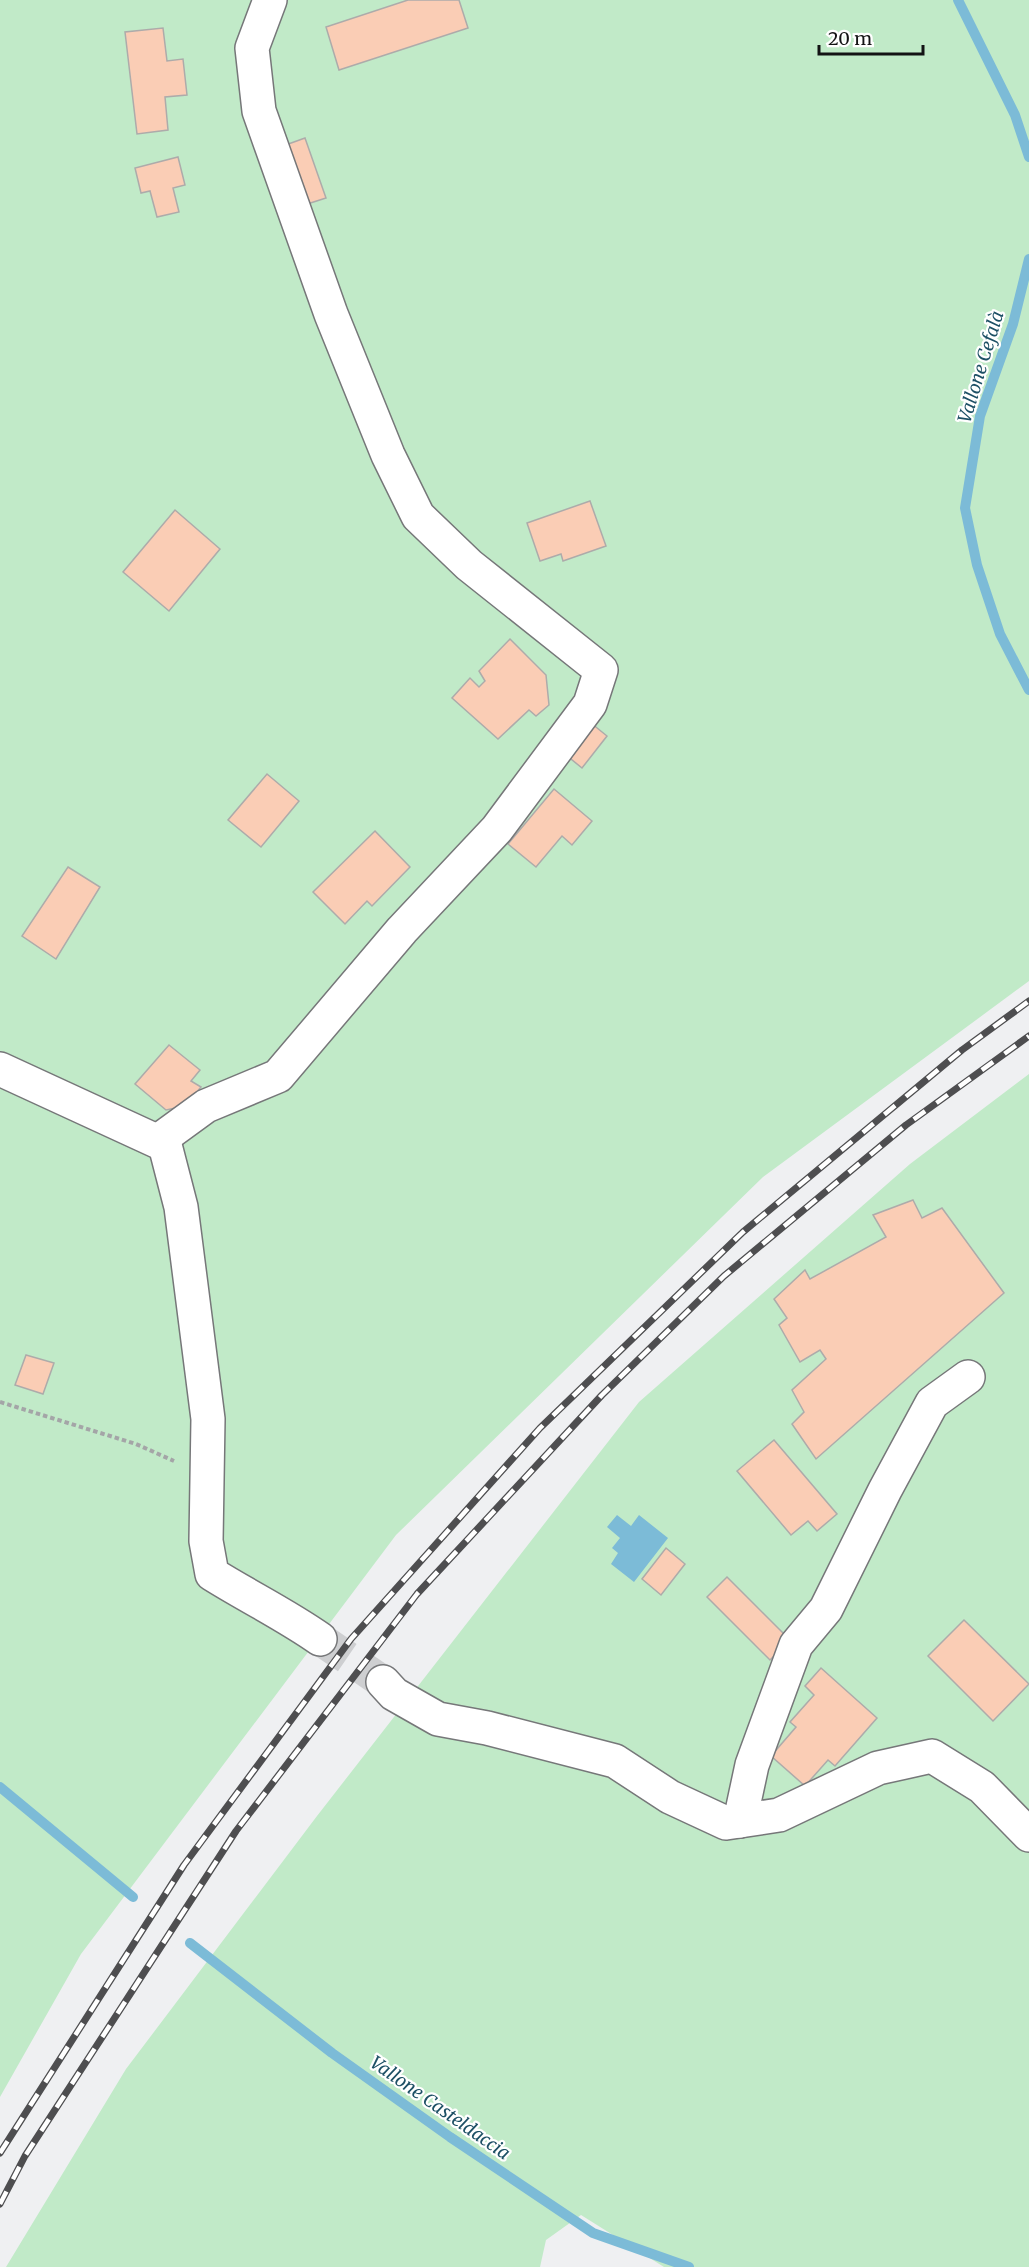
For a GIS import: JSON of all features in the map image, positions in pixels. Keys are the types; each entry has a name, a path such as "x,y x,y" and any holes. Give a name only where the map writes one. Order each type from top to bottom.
{"street":[{"path":"158,1141 206,1106 278,1076 402,930 497,829 590,704 601,670 469,565 418,516 398,475 331,314 259,111 252,48 270,0"},
{"path":"0,1069 165,1145 181,1207 208,1419 206,1541 212,1574 320,1639"},
{"path":"740,1821 752,1765 796,1645 826,1609 885,1490 932,1403 968,1377"},
{"path":"383,1682 394,1694 438,1719 487,1728 615,1761 670,1797 726,1823 778,1815 878,1768 932,1756 982,1787 1029,1835"}],"path":[{"path":"0,1402 136,1444 208,1476"}],"green space":[{"path":"0,0 1029,0 1029,981 763,1177 396,1535 81,1954 0,2097"},
{"path":"1029,1074 1029,2267 664,2267 581,2215 546,2240 540,2267 6,2267 126,2069 317,1816 639,1402 910,1164"}],"water":[{"path":"617,1515 631,1526 639,1515 668,1538 634,1582 611,1564 618,1553 612,1548 620,1538 607,1527"}],"building":[{"path":"408,0 459,0 468,28 339,70 326,27"},
{"path":"163,28 167,61 183,59 187,95 165,97 168,130 137,134 125,32"},
{"path":"305,138 326,198 301,206 280,147"},
{"path":"178,157 185,185 173,188 179,212 157,217 150,191 141,193 135,168"},
{"path":"590,501 606,546 563,561 561,554 540,561 527,523"},
{"path":"175,510 220,549 169,611 123,572"},
{"path":"510,639 546,675 549,705 536,716 529,710 498,739 452,698 470,678 479,687 485,681 479,671"},
{"path":"586,719 607,736 582,768 561,751"},
{"path":"267,774 299,801 261,847 228,820"},
{"path":"554,789 592,821 572,845 562,836 536,867 508,844"},
{"path":"375,831 410,867 372,906 367,901 345,924 313,892"},
{"path":"68,867 100,887 56,959 22,936"},
{"path":"169,1045 200,1070 191,1081 201,1087 185,1106 166,1110 135,1084"},
{"path":"913,1200 922,1218 942,1208 1004,1293 816,1459 792,1424 804,1412 792,1390 826,1359 820,1350 800,1362 779,1325 787,1318 774,1299 805,1270 810,1279 886,1237 873,1215"},
{"path":"26,1355 54,1363 43,1394 15,1385"},
{"path":"774,1440 837,1514 817,1531 808,1521 791,1535 737,1471"},
{"path":"666,1548 685,1564 661,1595 642,1579"},
{"path":"727,1577 790,1640 770,1660 707,1597"},
{"path":"964,1620 1029,1684 993,1721 928,1656"},
{"path":"821,1668 877,1718 835,1766 828,1760 805,1786 771,1756 796,1727 790,1722 814,1695 805,1686"}],"waterway":[{"name":"Vallone Cefalà","path":"958,0 1015,115 1029,157"},
{"name":"Vallone Cefalà","path":"1029,259 1013,324 980,416 965,508 977,565 1000,634 1029,690"},
{"name":"Vallone Casteldaccia","path":"0,1787 133,1897"},
{"name":"Vallone Casteldaccia","path":"190,1943 332,2053 450,2137 593,2233 689,2267"}],"tunnel":[{"path":"320,1639 383,1682"}],"railway":[{"path":"0,2153 184,1865 351,1639 540,1428 743,1232 962,1050 1029,1001"},
{"path":"0,2204 25,2156 236,1831 417,1594 602,1395 724,1276 906,1125 1029,1036"}]}
